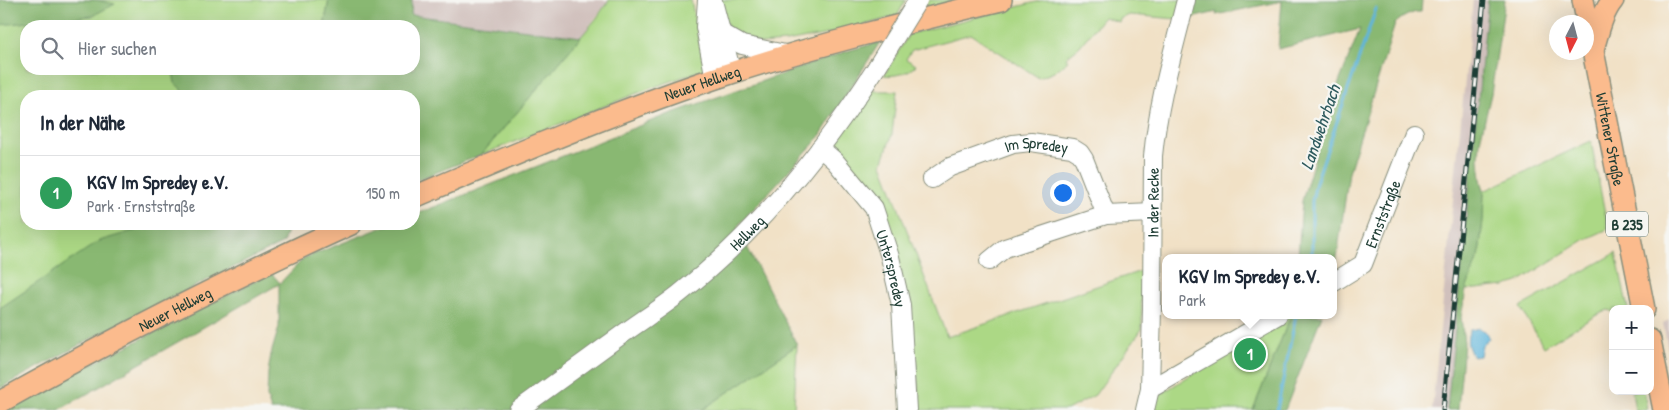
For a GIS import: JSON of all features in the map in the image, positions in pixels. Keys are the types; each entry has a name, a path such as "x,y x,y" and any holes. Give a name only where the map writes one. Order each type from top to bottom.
{"main road":[{"name":"Neuer Hellweg","path":"420,194 618,112 724,76 791,55 1001,0"},
{"name":"Wittener Straße","path":"1583,0 1586,15"},
{"path":"1594,44 1613,0"},
{"name":"Wittener Straße","path":"1594,59 1643,305"},
{"name":"Neuer Hellweg","path":"0,402 78,358 269,261 338,230"},
{"path":"1652,350 1664,410"}],"street":[{"path":"707,0 705,27 724,76"},
{"path":"713,0 721,32 724,76"},
{"name":"Hellweg","path":"518,410 679,294 757,222 791,184 854,102 918,0"},
{"name":"In der Recke","path":"1145,410 1150,389 1153,156 1160,104 1186,0"},
{"path":"721,32 742,45 791,55"},
{"name":"Ernststraße","path":"1337,280 1363,264 1414,133"},
{"name":"Im Spredey","path":"932,179 950,167 1013,144 1030,142 1072,148 1080,153 1084,159 1106,215"},
{"name":"Unterspredey","path":"820,148 835,162 874,208 890,257 900,304 907,410"},
{"path":"989,261 1005,248 1106,215 1153,213"},
{"path":"1150,389 1271,319"}],"shaded area":[{"path":"412,0 609,0 581,37 411,15"},
{"path":"1473,0 1488,0 1448,410 1432,410"},
{"path":"1669,320 1669,354 1663,323"}],"green space":[{"path":"0,0 329,0 325,20 20,20 20,75 314,75 310,90 20,90 20,230 271,230 0,382"},
{"path":"0,0 96,0 115,4 92,16 51,20 20,20 20,23 0,25"},
{"path":"329,0 412,0 411,15 581,37 481,155 420,179 420,90 182,90 175,83 174,75 420,75 420,20 325,20"},
{"path":"609,0 691,0 705,69 635,94 481,155 596,19"},
{"path":"716,0 906,0 897,16 838,32 786,42 761,44 730,32"},
{"path":"929,0 956,0 924,9"},
{"path":"1044,0 1182,0 1177,19 1130,15 1121,18 1119,22 1104,17 1079,47 1066,57 1068,61 1054,72 1039,78 971,34 912,50 906,59 916,65 913,68 901,74 884,75 909,34"},
{"path":"1195,0 1422,0 1421,12 1407,15 1395,24 1349,172 1337,257 1337,254 1298,254 1302,201 1331,103 1360,29 1278,49 1282,1 1216,15 1217,12 1191,18"},
{"path":"1488,0 1505,0 1491,94 1480,141 1479,159 1484,191 1483,220 1479,254 1466,290 1461,317 1464,343 1458,410 1447,410"},
{"path":"880,42 818,139 737,227 797,345 702,410 271,410 267,397 268,373 271,354 279,327 279,284 59,410 4,410 271,273 280,283 304,258 376,230 420,230 420,213 664,116 847,51"},
{"path":"871,91 897,91 892,134 882,164 947,337 1141,271 1142,329 1095,395 1067,410 920,410 915,350 903,288 874,200 831,149"},
{"path":"1591,141 1608,229 1584,240 1518,282 1505,286 1466,290 1479,254 1484,191"},
{"path":"137,230 287,230 283,243 120,323 0,388 0,308 99,241"},
{"path":"1616,253 1627,305 1609,305 1609,310 1595,316 1544,347 1520,307"},
{"path":"1278,319 1289,319 1253,410 1150,410 1153,399"},
{"path":"1289,319 1320,319 1285,410 1253,410"},
{"path":"797,345 794,410 702,410"},
{"path":"1633,395 1645,395 1647,410 1635,410"}],"water":[{"path":"1479,328 1486,332 1489,339 1482,345 1480,356 1473,357 1467,341 1470,330"}],"waterway":[{"name":"Landwehrbach","path":"1312,254 1312,201 1316,182 1376,9"},
{"name":"Landwehrbach","path":"1277,410 1295,319"}],"railway":[{"path":"1443,410 1484,0"}],"place":[{"name":"KGV Im Spredey e.V.","path":"1250,354"}]}
